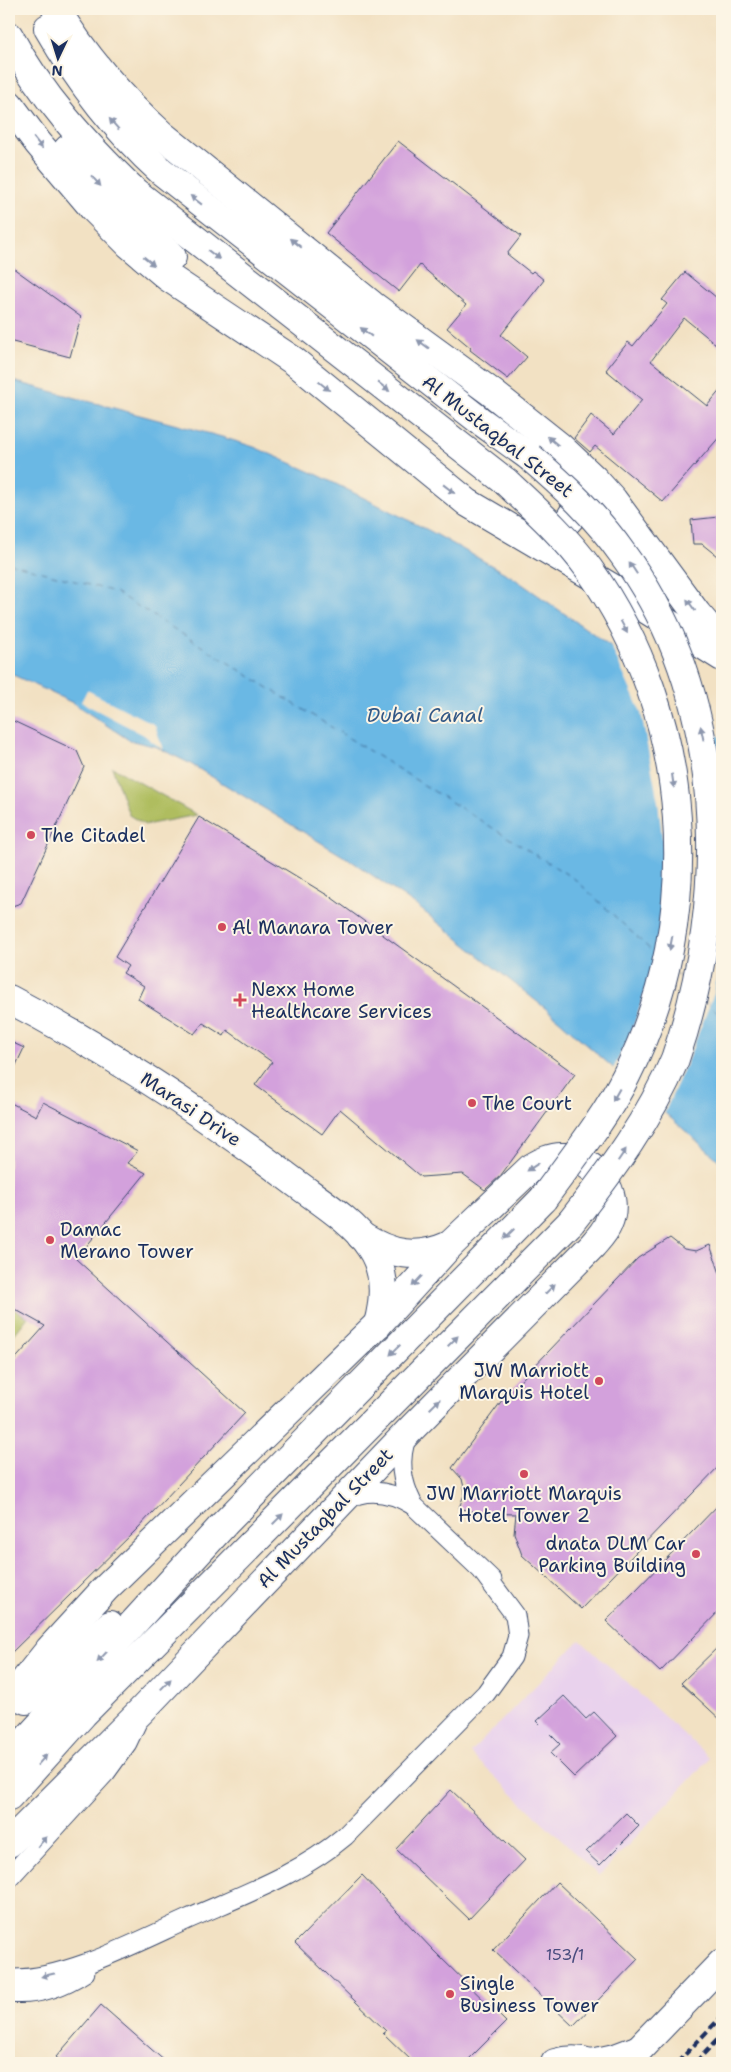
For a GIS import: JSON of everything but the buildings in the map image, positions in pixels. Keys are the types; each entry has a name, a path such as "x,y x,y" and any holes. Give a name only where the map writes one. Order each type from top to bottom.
{"main road":[{"name":"Al Mustaqbal Street","path":"9,1796 83,1714 571,1222 606,1178 640,1127 670,1068 688,1024 699,988 712,923 716,876 714,800 701,726 677,653 662,619 623,554 600,524 575,497 530,457 448,396 161,171 119,130 83,85 66,60 39,9"},
{"path":"56,9 82,49 100,72 140,115 162,135 372,306 491,392 552,440 594,479 619,508 697,614 722,643"},
{"name":"Al Mustaqbal Street","path":"9,36 36,82 82,140 135,192 506,482 562,537 588,568 625,629 640,662 663,729 674,790 678,835 678,879 671,941 664,976 648,1026 626,1076 609,1107 588,1138 543,1200 225,1523 9,1758"},
{"path":"36,82 41,107 53,130 106,192 164,250 257,327 294,361 451,491 487,515 622,594 722,657"},
{"path":"9,104 76,188 129,244 189,292 294,361"},
{"path":"525,536 548,534 567,522 571,516 579,503 581,481 573,460"},
{"name":"Marasi Drive","path":"9,1000 121,1062 171,1094 268,1162 332,1210 361,1236 371,1248 382,1278 383,1293 378,1324"},
{"name":"Al Mustaqbal Street","path":"9,1700 50,1650 105,1589 378,1324 450,1246 531,1168 546,1160 563,1157 580,1160 594,1169 608,1187 612,1209 609,1223 602,1235 340,1502 141,1711 9,1843"},
{"name":"Marasi Drive","path":"361,1236 385,1249 411,1255 431,1252 450,1246"},
{"path":"9,1715 225,1523"},
{"path":"32,1818 80,1753 206,1608 248,1548"},
{"path":"50,1650 61,1610"},
{"path":"555,2063 568,2059 592,2063 633,2056 722,1963"}],"street":[{"path":"409,1431 403,1445 401,1461 402,1476 413,1505"},
{"path":"9,1979 35,1978 50,1975 127,1947 292,1873 328,1850 345,1836 486,1693 512,1657 517,1644 518,1629 510,1608 483,1572 413,1505 396,1496 377,1492 352,1496 340,1502"},
{"path":"9,1878 117,1758 127,1744 141,1711"},
{"path":"9,1993 27,1994 60,1986 127,1947"}],"shaded area":[{"path":"580,1640 710,1758 599,1876 470,1753"}],"green space":[{"path":"112,767 197,815 145,825 129,815"},
{"path":"9,1307 28,1317 9,1341"}],"water":[{"name":"Dubai Canal","path":"9,380 254,447 318,475 430,531 512,577 625,656 722,739 722,1163 545,1008 417,906 353,862 189,763 157,747 129,740 73,703 9,673"}],"pier":[{"path":"609,642 713,728 722,782 722,946 714,994 664,1114 613,1069 630,1036 649,980 661,922 665,863 658,802 641,713"},
{"path":"87,690 155,725 163,750 144,735 81,702"}],"ferry route":[{"path":"9,563 115,592 576,880 655,954"},
{"path":"676,974 682,979"},
{"path":"705,1001 722,1016"}],"railway":[{"path":"677,2063 722,2016"},
{"path":"695,2063 722,2035"}],"place":[{"name":"The Citadel","path":"31,835"},
{"name":"Al Manara Tower","path":"222,927"},
{"name":"Nexx Home Healthcare Services","path":"240,1000"},
{"name":"The Court","path":"472,1103"},
{"name":"Damac Merano Tower","path":"50,1240"},
{"name":"JW Marriott Marquis Hotel","path":"599,1381"},
{"name":"JW Marriott Marquis Hotel Tower 2","path":"524,1474"},
{"name":"dnata DLM Car Parking Building","path":"696,1554"},
{"name":"Single Business Tower","path":"450,1994"}]}
